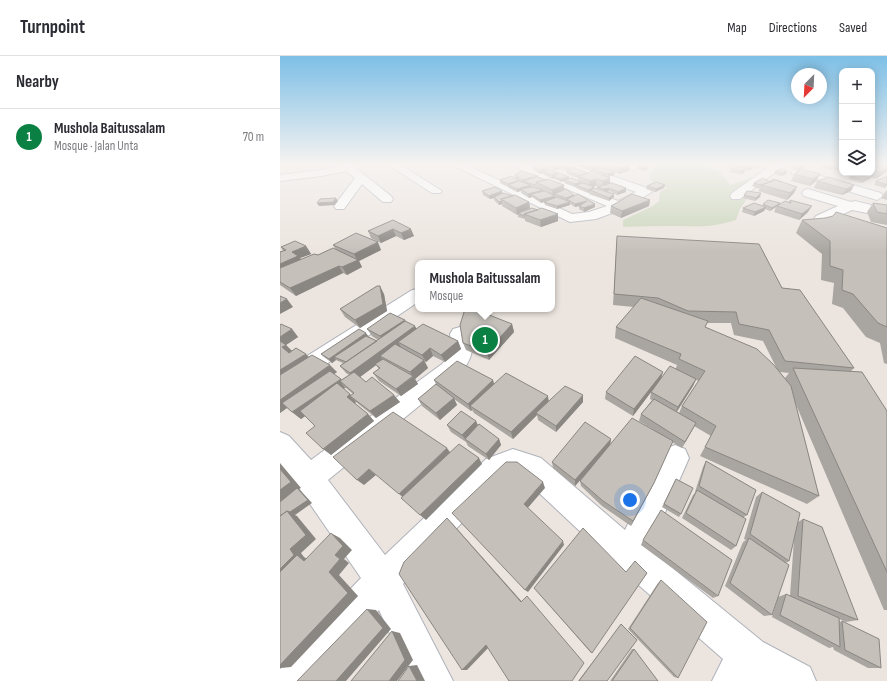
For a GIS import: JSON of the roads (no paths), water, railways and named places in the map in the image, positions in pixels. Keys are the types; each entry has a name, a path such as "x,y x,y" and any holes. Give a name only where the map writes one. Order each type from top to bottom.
{"street":[{"path":"340,206 349,193"},
{"path":"380,193 387,199"},
{"path":"518,193 570,218 591,216 619,206 644,193"},
{"path":"587,193 619,206"},
{"path":"736,196 740,193"},
{"path":"809,193 851,206 887,213"},
{"path":"821,219 851,206 866,203 882,193"},
{"path":"280,384 415,296"},
{"path":"309,478 450,370 460,360 463,350 460,334"},
{"path":"282,449 309,478 383,580 433,681"},
{"path":"630,555 675,458"},
{"path":"289,681 383,580 496,468 505,463 518,461 531,467 630,555 741,668 796,681"}],"place":[{"name":"Mushola Baitussalam","path":"485,340"}]}
